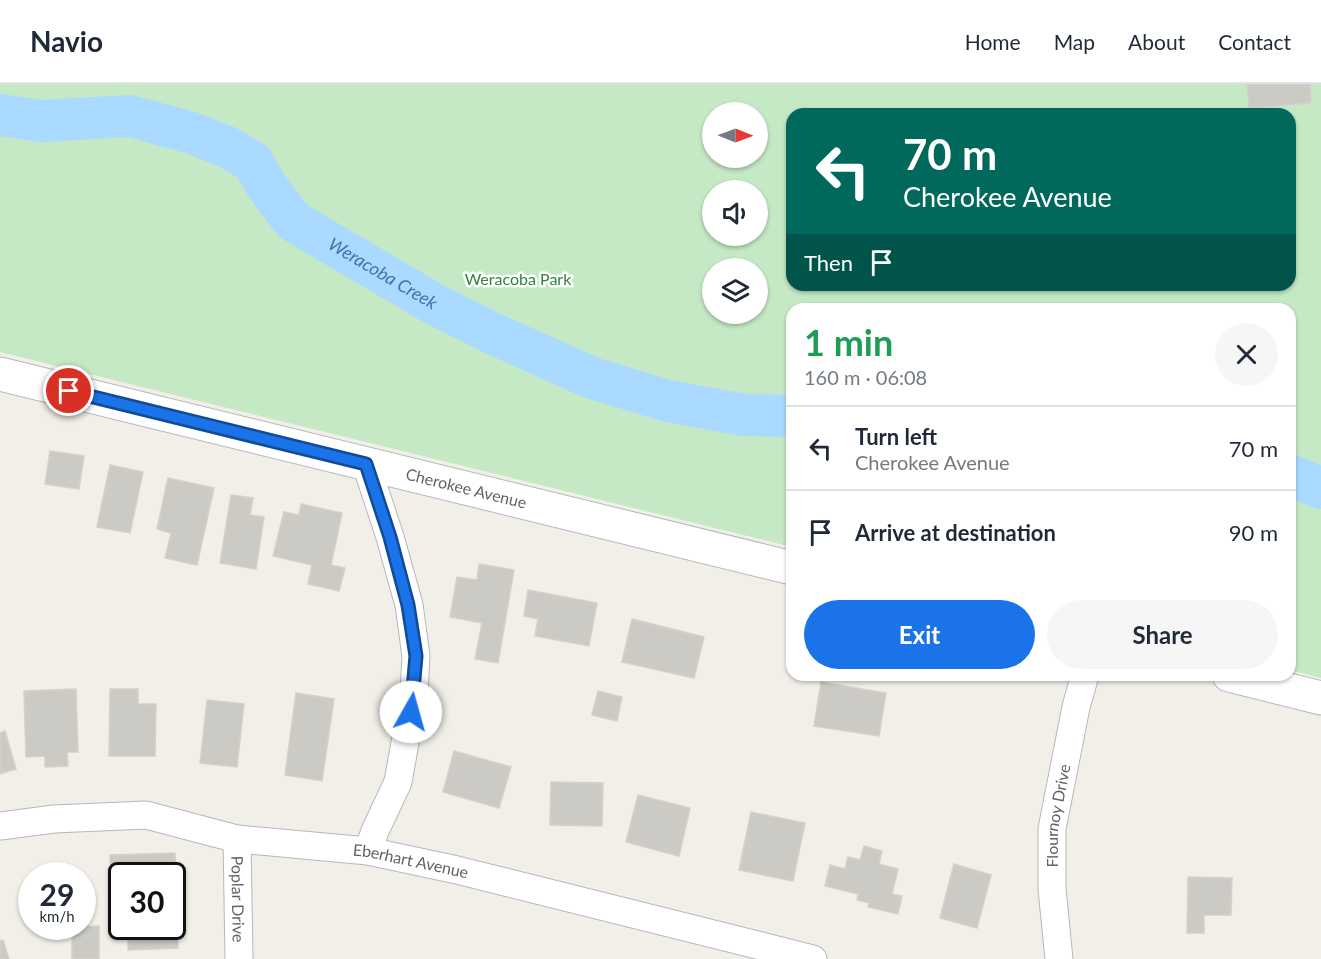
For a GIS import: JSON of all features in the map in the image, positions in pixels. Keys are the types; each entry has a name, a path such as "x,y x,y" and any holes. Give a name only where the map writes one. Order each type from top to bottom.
{"street":[{"name":"Cherokee Avenue","path":"0,374 786,567"},
{"path":"366,464 390,537 408,605 416,656 414,692 398,782 368,851"},
{"name":"Flournoy Drive","path":"1059,959 1052,889 1052,829 1083,681"},
{"path":"1253,681 1321,698"},
{"name":"Eberhart Avenue","path":"0,826 54,819 146,815 237,839 368,851 457,870 813,959"},
{"name":"Poplar Drive","path":"237,839 239,959"}],"green space":[{"name":"Weracoba Park","path":"0,84 1321,84 1321,678 1296,672 1296,303 786,303 786,546 0,352"}],"building":[{"path":"1247,84 1310,84 1311,103 1249,108"},
{"path":"50,451 84,456 79,489 45,484"},
{"path":"110,465 143,472 130,533 97,527"},
{"path":"168,478 214,488 197,565 165,558 171,533 157,529"},
{"path":"231,495 253,498 250,515 264,517 256,569 220,563"},
{"path":"301,504 342,513 331,565 345,568 339,591 308,584 312,565 273,556 284,512 299,515"},
{"path":"479,564 514,570 498,663 475,659 482,623 450,617 457,577 477,580"},
{"path":"528,590 597,603 589,646 535,636 538,619 524,616"},
{"path":"632,619 704,637 694,678 622,662"},
{"path":"821,682 886,693 879,736 814,726"},
{"path":"76,689 78,752 67,752 68,766 45,767 45,756 26,757 24,691"},
{"path":"110,689 138,689 138,704 156,704 155,756 109,756"},
{"path":"598,691 622,697 617,721 592,715"},
{"path":"296,693 334,699 322,781 285,775"},
{"path":"207,700 244,704 237,767 200,763"},
{"path":"5,731 16,769 0,774 0,733"},
{"path":"454,751 511,767 499,808 443,792"},
{"path":"551,782 603,783 602,826 550,825"},
{"path":"638,795 690,808 679,856 626,842"},
{"path":"751,812 805,823 793,881 739,870"},
{"path":"864,846 882,851 879,864 898,869 892,894 902,896 898,914 868,907 869,903 857,900 858,894 825,886 830,865 845,869 848,857 860,860"},
{"path":"175,853 175,862 110,862 110,855"},
{"path":"954,864 991,875 977,928 940,918"},
{"path":"1188,877 1232,878 1231,915 1204,915 1204,933 1187,933"},
{"path":"96,926 99,926 99,959 72,959 72,940 96,940"},
{"path":"3,940 9,959 0,959 0,941"},
{"path":"128,940 178,940 178,948 128,950"}],"waterway":[{"name":"Weracoba Creek","path":"0,115 41,121 130,116 192,133 227,147 253,162 266,185 293,221 434,304 496,335 592,378 668,401 744,415 786,416"},
{"name":"Weracoba Creek","path":"1296,478 1321,488"}],"route":[{"path":"69,391 366,464 390,537 408,605 416,656 411,712"}]}
